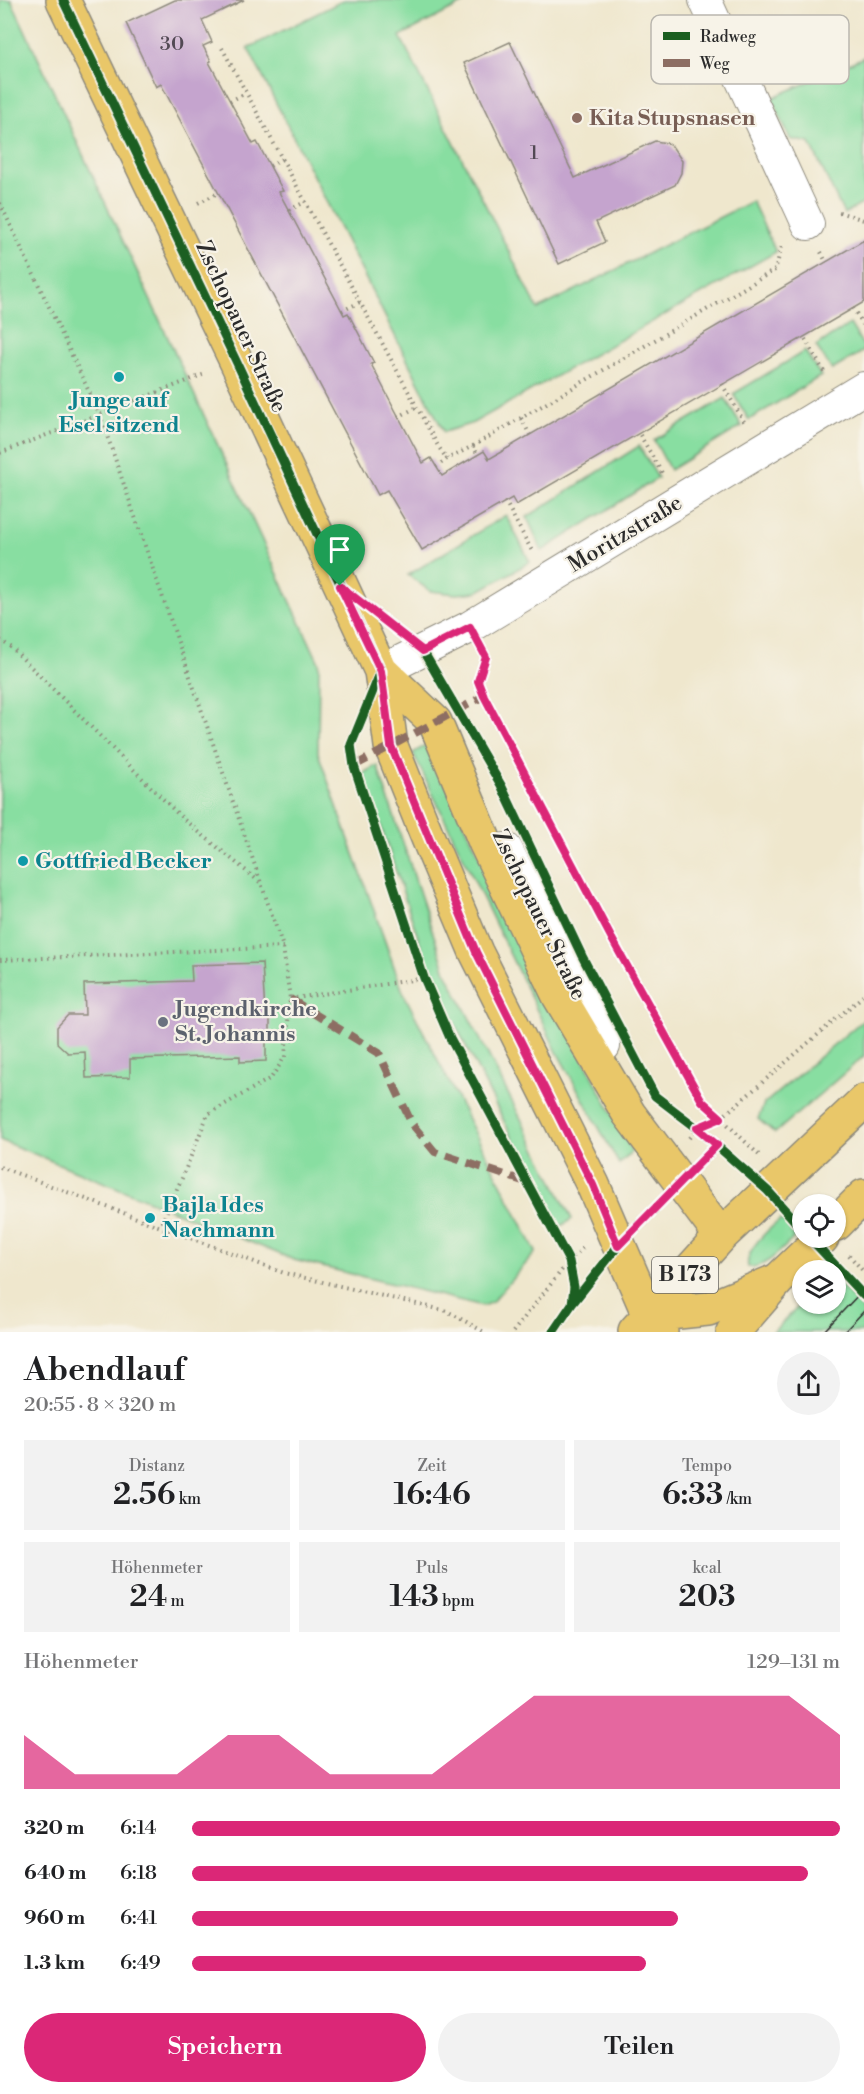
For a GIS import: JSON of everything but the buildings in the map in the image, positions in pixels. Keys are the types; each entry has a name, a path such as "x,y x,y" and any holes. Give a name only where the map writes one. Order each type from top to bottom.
{"main road":[{"name":"Zschopauer Straße","path":"63,0 381,671 391,746 428,838 480,962 593,1185 648,1326"},
{"name":"Zschopauer Straße","path":"381,671 435,722 485,842 559,996 629,1114 721,1236"},
{"name":"B 173","path":"648,1326 721,1236 864,1101"},
{"path":"846,1222 864,1196"},
{"path":"706,1320 721,1236"},
{"path":"648,1326 706,1320 778,1280 821,1248"},
{"path":"733,1332 778,1280"}],"street":[{"path":"705,0 712,15"},
{"path":"744,84 808,224"},
{"name":"Moritzstraße","path":"381,671 470,627 853,395"}],"path":[{"path":"222,48 447,459"},
{"path":"230,101 246,93"},
{"path":"270,166 282,159"},
{"path":"289,210 305,202"},
{"path":"0,203 100,415 283,947 290,999 285,1057 271,1078 208,1114 160,1226"},
{"path":"436,467 775,270 785,238 832,210 864,220"},
{"path":"342,311 360,302"},
{"path":"853,308 864,326"},
{"path":"805,339 853,395"},
{"path":"0,453 237,363"},
{"path":"722,384 761,451"},
{"path":"398,417 417,407"},
{"path":"521,418 530,435"},
{"path":"640,435 679,501"},
{"path":"473,446 478,455"},
{"path":"505,501 549,580"},
{"path":"470,627 486,657 478,681 484,696 612,939 702,1101 762,1157"},
{"path":"0,640 12,648 182,818 262,884"},
{"path":"0,960 283,947"},
{"path":"290,999 424,978"},
{"path":"689,1122 701,1131 721,1118 864,995"},
{"path":"0,1167 284,1273 447,1311 484,1332"},
{"path":"844,1248 864,1272"},
{"path":"513,1332 569,1261"}],"green space":[{"path":"0,0 11,0 319,663 318,753 403,992 536,1252 492,1302 483,1306 294,1260 0,1140"},
{"path":"344,0 470,0 400,36 538,309 752,201 776,252 473,423 444,432 248,48"},
{"path":"864,57 864,203 844,214 810,143 790,139 772,98 803,84 849,84 849,64"},
{"path":"850,324 864,347 864,351 832,370 816,346"},
{"path":"805,351 821,376 749,420 733,394"},
{"path":"725,398 742,426 670,470 654,440"},
{"path":"639,446 658,478 542,551 527,517"},
{"path":"506,515 530,562 477,592 457,594 430,591 408,575"},
{"path":"428,744 497,894 632,1151 619,1164 557,1052 413,753"},
{"path":"377,765 446,972 572,1219 558,1228 432,979 363,773"},
{"path":"864,1019 864,1056 775,1133 758,1119 764,1104"},
{"path":"781,1219 792,1231 792,1240 768,1261 748,1267 750,1254 764,1234"},
{"path":"846,1291 864,1311 864,1332 773,1332 792,1313 846,1314"}],"tram line":[{"path":"823,1332 864,1289"},
{"path":"844,1332 864,1311"}],"marked path":[{"path":"354,766 484,696"},
{"path":"290,999 379,1053 412,1124 435,1152 526,1182"}],"cycle path":[{"path":"63,0 381,671 351,745 354,766 424,978 450,1038 569,1261 574,1287 572,1304 553,1332"},
{"path":"343,588 423,651 501,785 582,956 655,1096 697,1128 768,1191 792,1218"},
{"path":"572,1304 618,1246 717,1145"},
{"path":"819,1248 864,1296"}],"place":[{"name":"Kita Stupsnasen","path":"577,118"},
{"name":"Junge auf Esel sitzend","path":"119,377"},
{"name":"Gottfried Becker","path":"23,861"},
{"name":"Jugendkirche St. Johannis","path":"163,1022"},
{"name":"Bajla Ides Nachmann","path":"150,1218"}],"route":[{"path":"340,586 423,651 470,627 486,657 478,681 484,696 612,939 702,1101 721,1118 697,1128 717,1145 618,1246 593,1185 476,952 391,746 381,671 340,586"}]}
